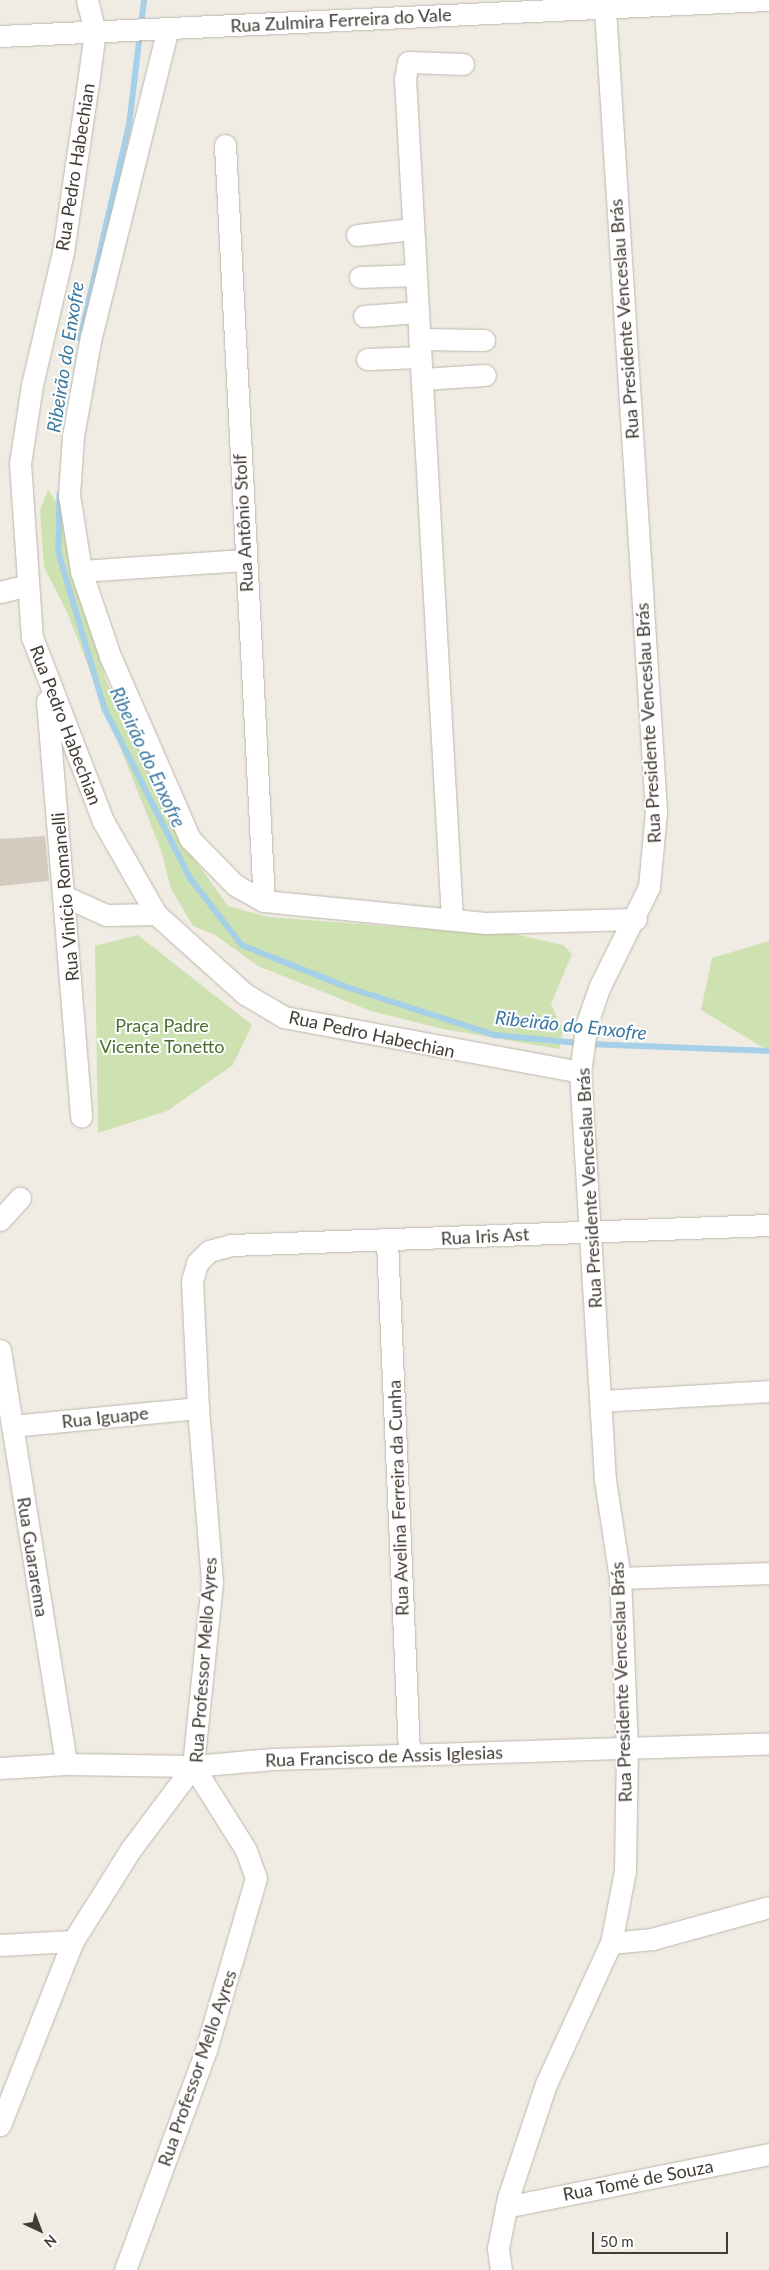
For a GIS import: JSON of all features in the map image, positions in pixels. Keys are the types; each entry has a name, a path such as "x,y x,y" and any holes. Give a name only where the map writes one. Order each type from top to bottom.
{"street":[{"path":"87,0 95,31"},
{"name":"Rua Zulmira Ferreira do Vale","path":"0,36 767,0"},
{"name":"Rua Presidente Venceslau Brás","path":"501,2270 498,2248 506,2207 546,2084 610,1943 625,1871 627,1749 620,1578 605,1480 582,1063 587,1023 599,988 636,919 649,887 656,811 605,9"},
{"path":"160,28 91,336 74,436 69,496 81,571 110,656 190,839 235,885 264,901 452,919 636,919"},
{"name":"Rua Pedro Habechian","path":"95,31 63,252 32,385 20,463 32,637 45,676 103,821 156,914 238,989 284,1017 582,1063"},
{"path":"452,919 413,229 408,62 463,64"},
{"name":"Rua Antônio Stolf","path":"225,145 244,560 264,901"},
{"path":"357,235 413,229"},
{"path":"360,277 416,275"},
{"path":"364,316 418,312"},
{"path":"367,359 420,348 484,340"},
{"path":"422,379 485,375"},
{"path":"81,571 244,560"},
{"path":"0,592 28,586"},
{"name":"Rua Vinício Romanelli","path":"45,676 66,897 81,1117"},
{"path":"66,897 106,915 156,914"},
{"path":"0,1220 20,1198"},
{"name":"Rua Iris Ast","path":"203,1255 231,1244 388,1241 590,1230 769,1225"},
{"name":"Rua Avelina Ferreira da Cunha","path":"388,1241 409,1754"},
{"name":"Rua Professor Mello Ayres","path":"125,2270 206,2050 254,1892 254,1865 193,1766 212,1582 198,1408 192,1281 203,1255"},
{"name":"Rua Guararema","path":"0,1350 66,1764"},
{"path":"602,1401 769,1391"},
{"name":"Rua Iguape","path":"12,1426 198,1408"},
{"path":"620,1578 769,1573"},
{"name":"Rua Francisco de Assis Iglesias","path":"0,1768 66,1764 193,1766 409,1754 627,1749 769,1743"},
{"path":"0,2125 73,1941 131,1849 193,1766"},
{"path":"610,1943 652,1939 769,1907"},
{"path":"0,1945 73,1941"},
{"name":"Rua Tomé de Souza","path":"506,2207 769,2154"}],"green space":[{"path":"48,490 67,518 74,570 106,680 183,843 228,906 268,917 475,933 492,929 563,945 572,954 551,1004 563,1031 559,1049 443,1029 371,1011 258,966 215,935 193,926 171,889 162,853 67,612 44,567 40,510"},
{"name":"Praça Padre Vicente Tonetto","path":"138,935 252,1025 233,1065 167,1111 98,1133 95,946"},
{"path":"769,941 769,1051 701,1010 712,958"}],"building":[{"path":"45,836 49,881 0,886 0,839"}],"waterway":[{"name":"Ribeirão do Enxofre","path":"141,25 144,0"},
{"name":"Ribeirão do Enxofre","path":"80,339 129,125 140,34"},
{"name":"Ribeirão do Enxofre","path":"60,494 59,553 105,709 191,879 242,945 347,987 495,1035 579,1043"},
{"name":"Ribeirão do Enxofre","path":"588,1044 769,1051"}]}
